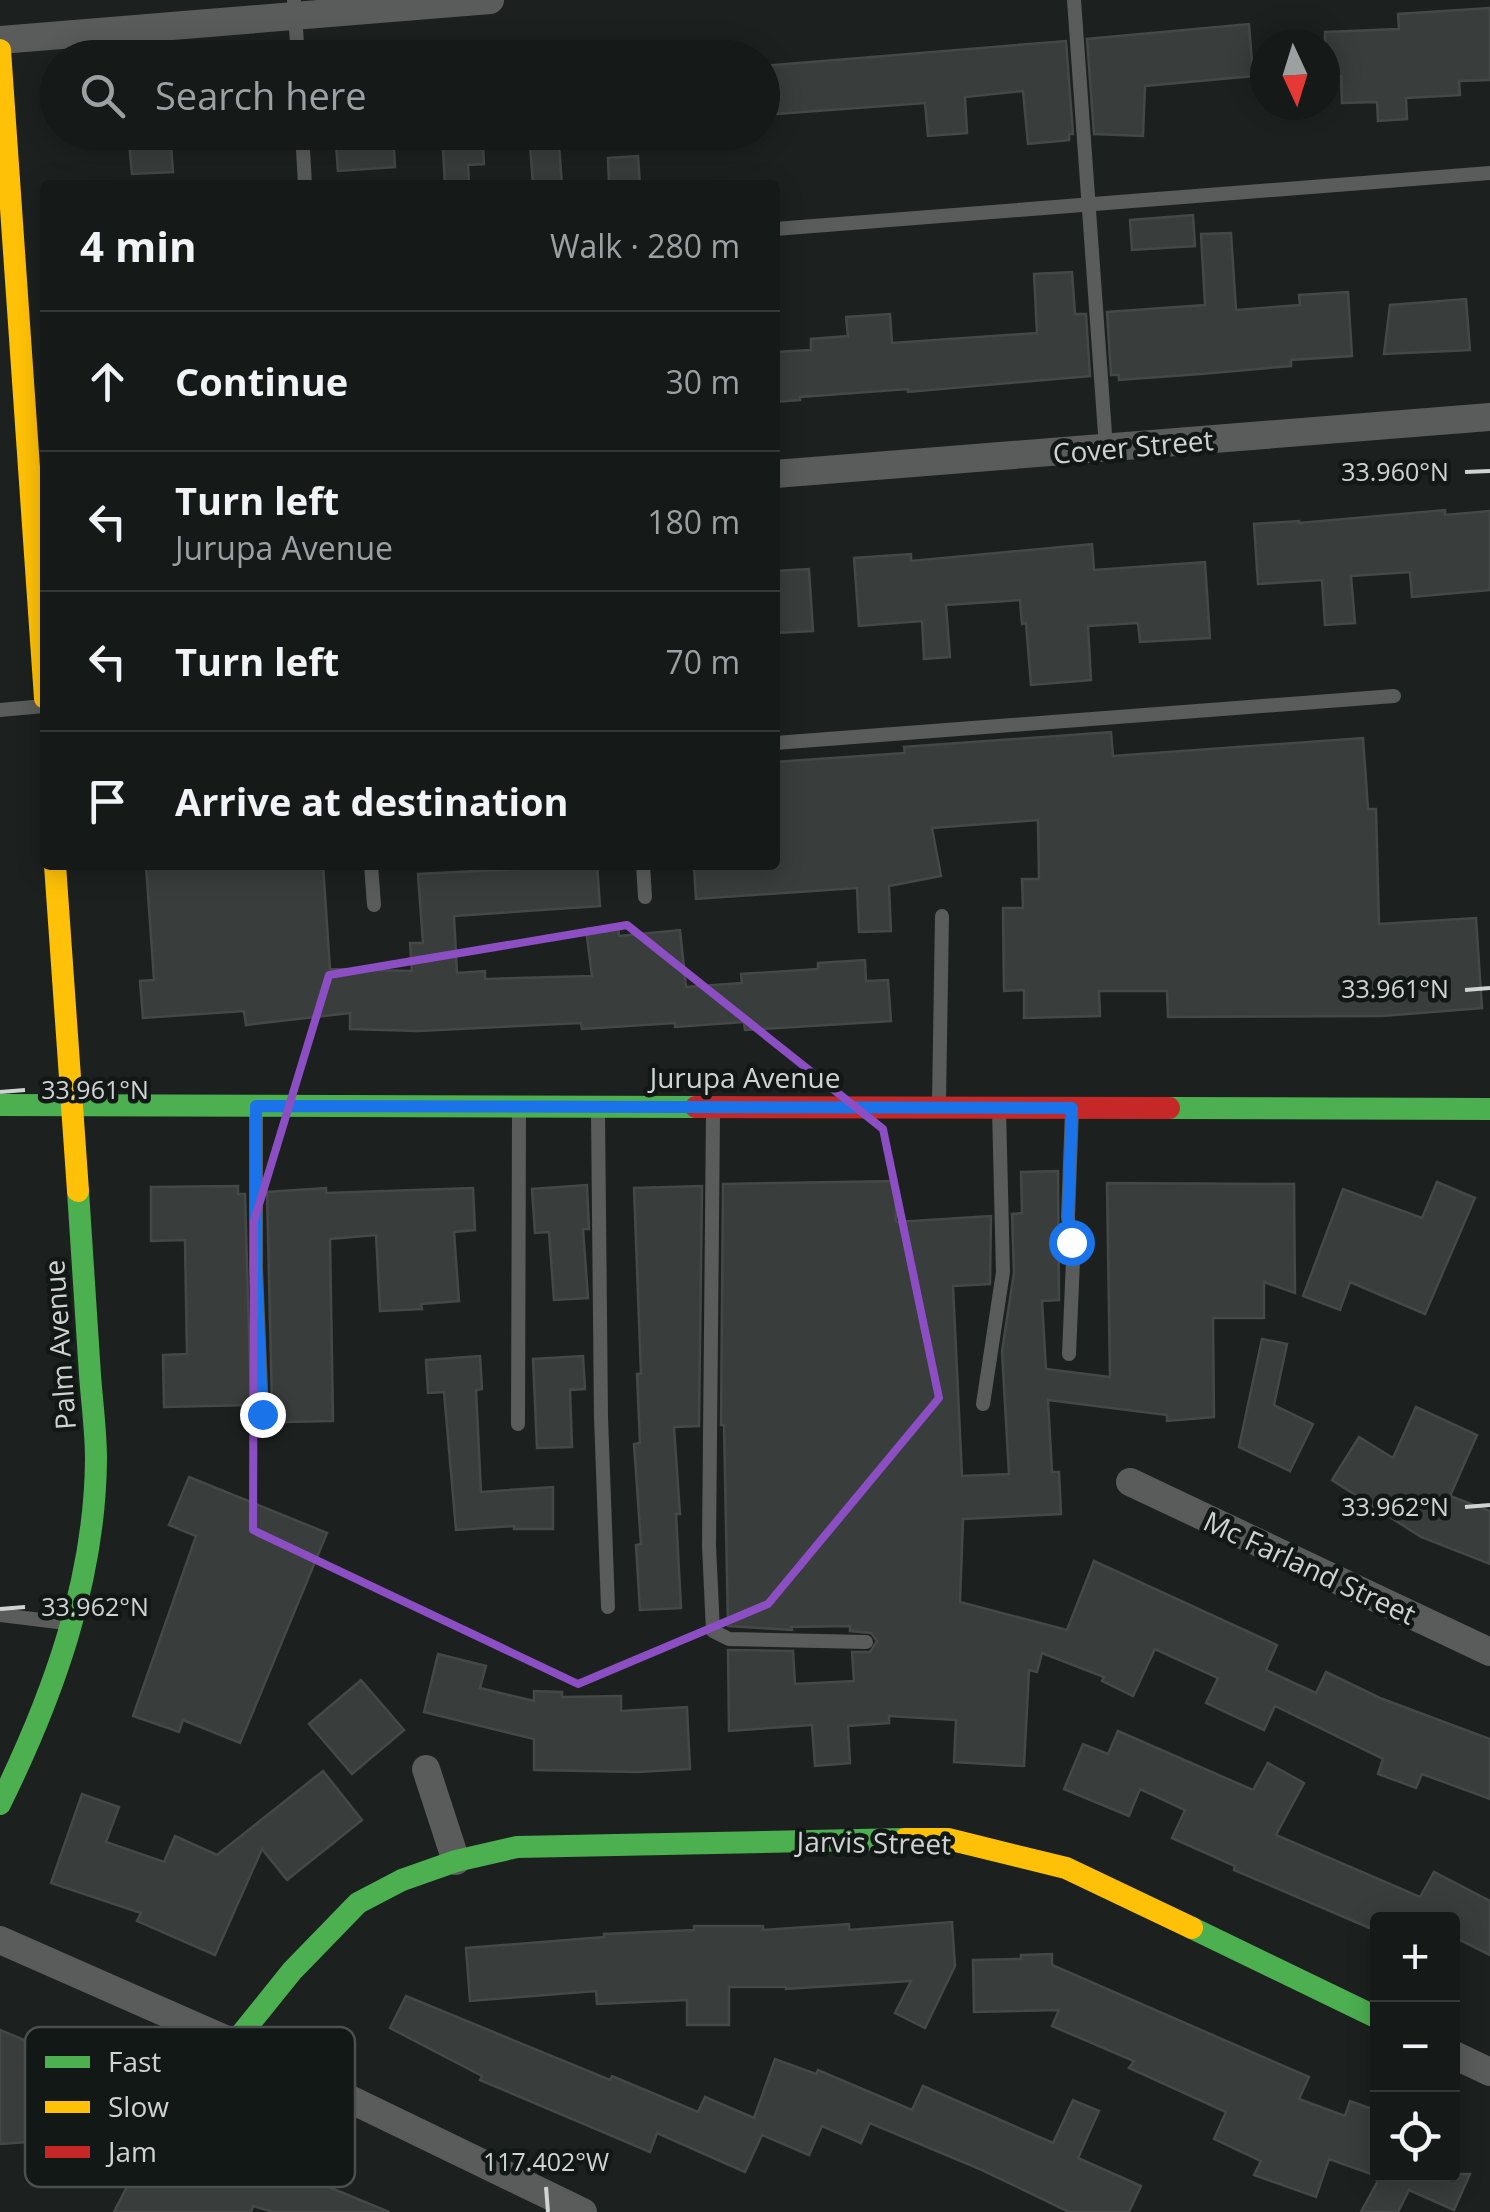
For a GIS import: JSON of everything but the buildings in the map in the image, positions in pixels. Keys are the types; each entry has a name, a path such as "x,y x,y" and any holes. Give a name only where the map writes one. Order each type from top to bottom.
{"street":[{"path":"0,40 295,8 490,0"},
{"path":"0,50 13,420 40,532"},
{"name":"Cover Street","path":"780,474 1490,418"},
{"name":"Palm Avenue","path":"0,1804 32,1740 58,1674 91,1527 96,1459 55,870"},
{"name":"Jurupa Avenue","path":"0,1105 1490,1110"},
{"name":"Mc Farland Street","path":"1130,1482 1490,1652"},
{"path":"426,1769 456,1861"},
{"name":"Jarvis Street","path":"247,2027 292,1970 358,1903 402,1880 456,1861 517,1847 731,1840 948,1839 1066,1868 1370,2014"},
{"path":"0,1940 196,2027"},
{"path":"1460,2058 1490,2072"},
{"path":"355,2102 583,2212"}],"lane":[{"path":"1074,0 1106,448"},
{"path":"295,8 297,40"},
{"path":"303,150 305,180"},
{"path":"780,229 1490,172"},
{"path":"780,743 1394,696"},
{"path":"0,710 40,706"},
{"path":"371,870 374,906"},
{"path":"642,870 644,897"},
{"path":"939,1108 942,916"},
{"path":"256,1106 256,1269 262,1414"},
{"path":"518,1424 519,1106"},
{"path":"598,1106 601,1417 608,1606"},
{"path":"713,1107 709,1546 713,1631 729,1640 866,1642"},
{"path":"983,1404 1003,1272 1000,1108"},
{"path":"1069,1354 1072,1108"},
{"path":"0,1616 72,1623"}],"highlighted area":[{"path":"627,925 883,1129 939,1398 768,1604 578,1684 253,1530 254,1221 329,975"}],"traffic: fast":[{"path":"0,1105 696,1107"},
{"path":"1169,1108 1490,1109"},
{"path":"0,1804 37,1722 68,1637 94,1504 95,1438 78,1191"},
{"path":"247,2027 292,1971 358,1903 402,1880 456,1861 517,1847 905,1839"},
{"path":"1192,1928 1370,2014"}],"traffic: slow":[{"path":"0,50 40,626"},
{"path":"55,870 78,1191"},
{"path":"905,1839 948,1839 1066,1868 1192,1928"}],"traffic: jam":[{"path":"696,1107 1169,1108"}],"route":[{"path":"262,1414 256,1269 256,1106 1072,1108 1068,1217 1071,1242"}]}
